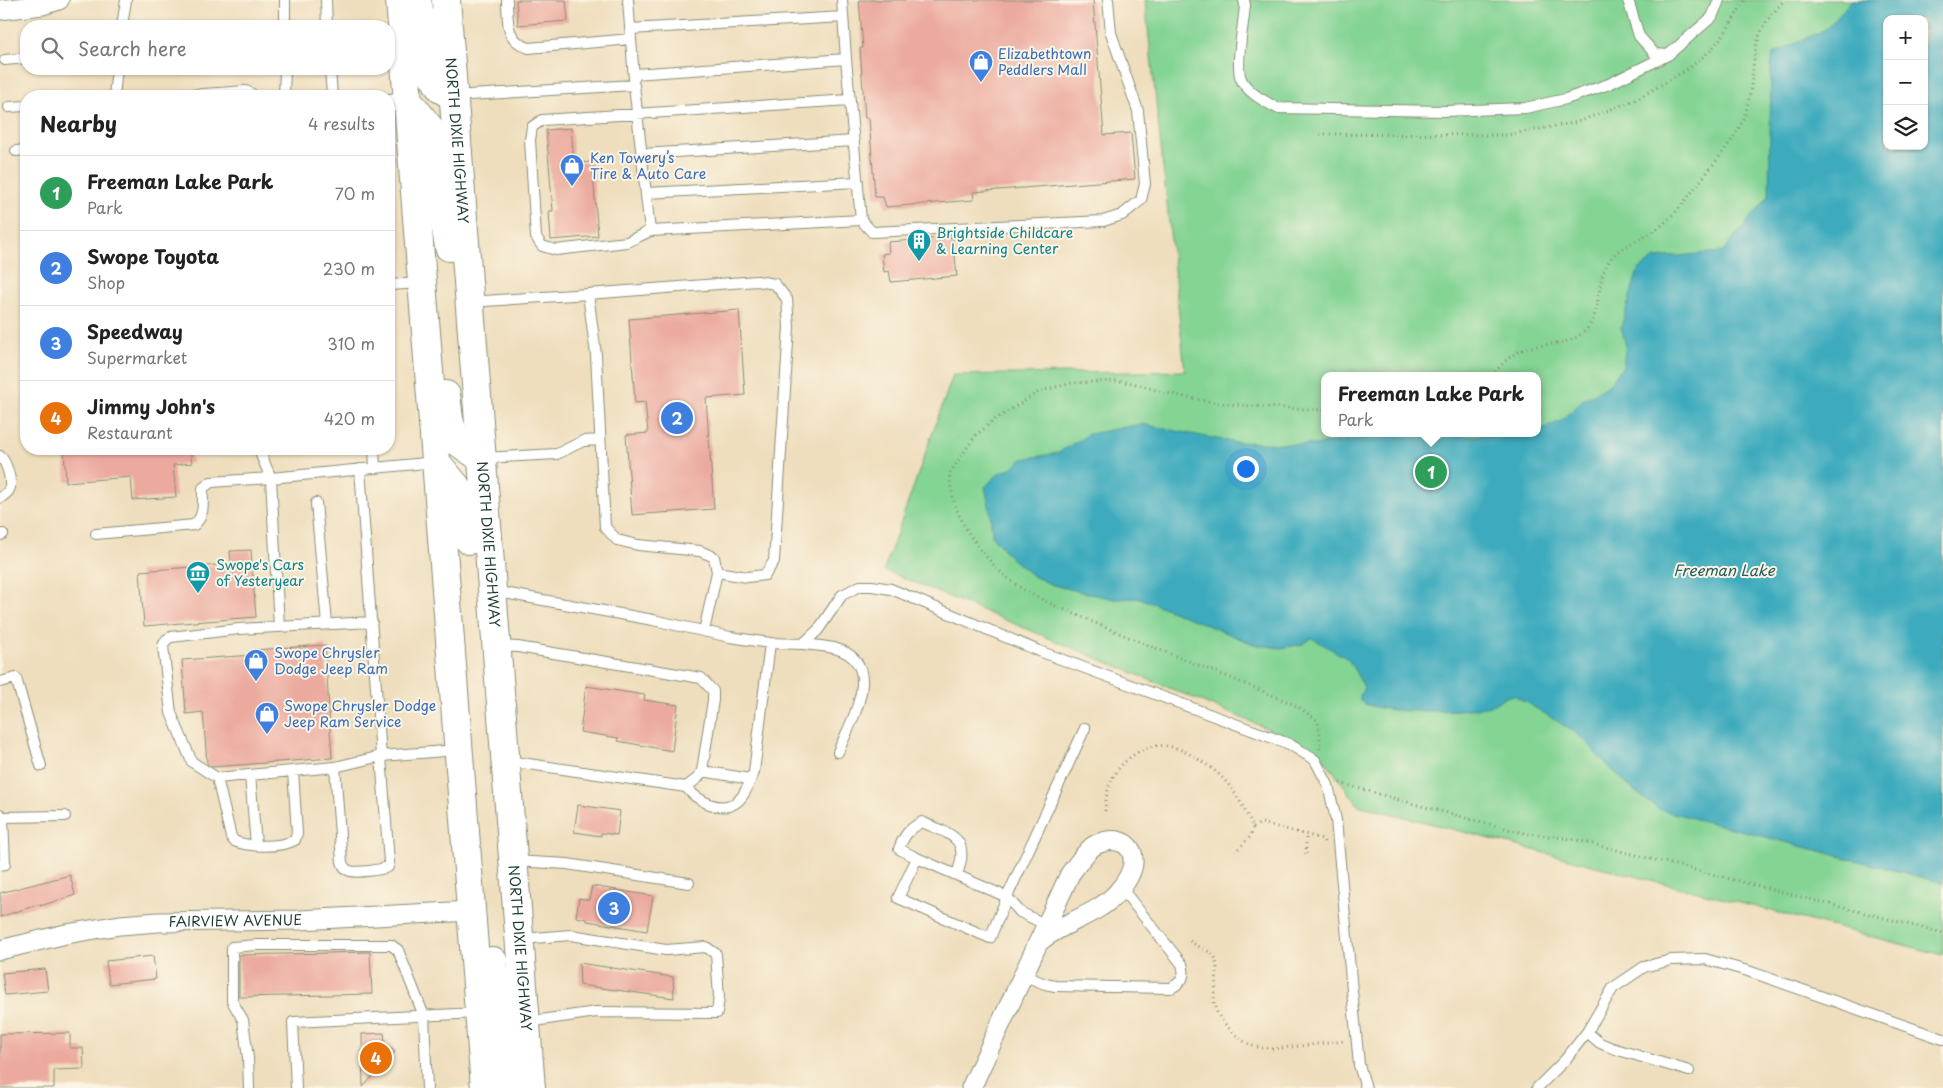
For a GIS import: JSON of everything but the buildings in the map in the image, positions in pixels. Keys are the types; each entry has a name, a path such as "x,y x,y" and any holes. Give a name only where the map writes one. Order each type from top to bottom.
{"main road":[{"path":"400,0 398,99 417,228 422,283 485,1088"},
{"path":"417,0 428,68 441,89 453,96"},
{"name":"NORTH DIXIE HIGHWAY","path":"446,0 531,1088"},
{"path":"398,99 429,127 453,270 464,420 481,448"},
{"path":"417,228 429,238 433,250 449,419 455,440 481,448"},
{"path":"436,462 456,486 466,505 485,715 504,749"},
{"path":"453,674 464,691 507,1088"}],"street":[{"path":"0,10 43,5 59,0"},
{"path":"970,1088 1057,900 1078,863 1093,847 1101,842 1120,841 1128,846 1132,854 1133,864 1130,874 1121,888 1096,910 1043,933"},
{"name":"FAIRVIEW AVENUE","path":"0,950 66,934 120,925 158,922 300,920 471,911"}],"lane":[{"path":"123,20 126,0"},
{"path":"285,0 285,20"},
{"path":"326,0 327,20"},
{"path":"507,0 512,38 529,48 631,34 843,16"},
{"path":"628,0 637,113 650,231"},
{"path":"842,0 861,220 872,232 1103,220 1122,215 1141,200 1145,184 1138,111 1111,33 1108,0"},
{"path":"1244,0 1239,62 1241,79 1256,96 1277,108 1445,111 1525,108 1566,99 1609,84 1668,55 1712,17 1719,0"},
{"path":"1628,0 1639,36 1655,54 1668,55"},
{"path":"5,60 20,59"},
{"path":"453,96 846,60"},
{"path":"115,90 116,75"},
{"path":"284,75 284,90"},
{"path":"330,75 332,90"},
{"path":"850,100 542,120 532,127 530,140 536,237 542,246 556,250 627,242 650,231 861,220"},
{"path":"9,107 20,106"},
{"path":"642,154 854,141"},
{"path":"646,193 858,182"},
{"path":"469,302 757,281 775,284 786,299 790,327 774,561 765,575 747,577 717,572"},
{"path":"395,284 422,283"},
{"path":"588,294 596,355 605,527 617,540 638,545 700,551 714,557 717,572 704,631"},
{"path":"481,448 557,454 583,441 600,440"},
{"path":"261,455 271,478 279,626"},
{"path":"374,455 375,467"},
{"path":"0,456 5,461 10,486 8,492 0,498"},
{"path":"96,534 194,525 200,519 202,511 202,488 211,482 436,462"},
{"path":"335,767 344,868 350,871 388,867 360,468"},
{"path":"316,503 327,624"},
{"path":"803,644 818,630 842,595 860,586 872,586 891,590 1038,651 1289,744 1315,760 1328,786 1336,820 1359,1065 1366,1088"},
{"path":"492,590 770,643 803,644 835,648 854,658 863,675 861,698 838,752"},
{"path":"372,622 279,626 171,637 166,640 163,646 171,713 192,762 217,778 335,767 381,756 458,750"},
{"path":"504,749 686,787 698,798 709,804 721,807 730,805 739,800 754,772 770,643"},
{"path":"496,646 518,647 701,678 713,691 713,700 702,771 698,778 686,787"},
{"path":"0,682 16,678 41,766"},
{"path":"917,858 898,898 990,938 1085,728"},
{"path":"217,778 231,837 234,841 240,844 256,845 288,844 295,840 297,833 293,771"},
{"path":"702,771 750,779"},
{"path":"250,775 256,845"},
{"path":"0,865 4,864 1,815 65,816"},
{"path":"957,874 961,862 961,850 955,837 922,822 911,828 904,837 899,849 1007,897 1043,933"},
{"path":"513,860 567,864 689,883"},
{"path":"1023,975 1055,986 1171,988 1179,984 1184,972 1182,964 1121,888"},
{"path":"520,940 571,935 666,950 706,947 716,954 719,997 717,1013 596,1012 526,1022"},
{"path":"249,1088 248,1058 243,1020 232,1001 232,947 257,945 391,945 398,950 424,1016 428,1088"},
{"path":"1537,1088 1587,1032 1614,988 1644,967 1671,960 1705,959 1748,971 1943,1039"},
{"path":"296,1088 293,1022 479,1013"},
{"path":"1587,1032 1612,1048 1690,1071"}],"path":[{"path":"1496,372 1508,359 1521,351 1570,340 1584,332 1595,315 1602,277 1607,264 1618,250 1653,231 1672,215 1734,135 1745,113 1750,93 1754,50 1761,30 1785,0"},
{"path":"1321,410 1211,402 1166,393 1133,383 1090,381 1054,387 1040,391 996,419 976,435 949,474 956,508 971,536 1006,577 1060,607 1297,706 1317,720 1320,730 1322,757"},
{"path":"1105,811 1111,780 1124,763 1139,751 1152,747 1174,746 1202,762 1223,778 1243,807 1253,827 1250,837 1238,849"},
{"path":"1335,782 1425,808 1524,832 1573,839 1943,933"},
{"path":"1253,827 1262,823 1323,839 1324,849"},
{"path":"1306,835 1306,854"},
{"path":"1190,941 1196,946 1211,952 1215,957 1214,1008 1223,1022 1244,1041 1261,1048 1272,1049 1346,1041 1344,1032"}],"green space":[{"path":"1145,0 1943,0 1943,955 1358,805 1317,749 884,570 953,375 1185,371"}],"water":[{"name":"Freeman Lake","path":"1852,0 1943,0 1943,883 1658,809 1632,789 1583,739 1514,695 1486,707 1458,710 1402,711 1370,706 1360,701 1364,687 1348,659 1312,638 1303,644 1281,648 1256,645 1140,598 1115,599 1053,585 1033,576 1010,557 992,536 990,509 985,487 999,473 1010,469 1023,459 1058,453 1089,434 1141,424 1232,442 1314,445 1368,437 1541,437 1541,429 1561,421 1582,400 1609,385 1623,366 1626,345 1621,327 1638,270 1655,258 1722,252 1769,196 1771,66 1773,54 1826,29"}],"place":[{"name":"Elizabethtown Peddlers Mall","path":"981,83"},
{"name":"Ken Towery’s Tire & Auto Care","path":"572,187"},
{"name":"Brightside Childcare & Learning Center","path":"919,262"},
{"name":"Swope Toyota","path":"677,418"},
{"name":"Freeman Lake Park","path":"1431,472"},
{"name":"Swope's Cars of Yesteryear","path":"198,594"},
{"name":"Swope Chrysler Dodge Jeep Ram","path":"256,682"},
{"name":"Swope Chrysler Dodge Jeep Ram Service","path":"267,735"},
{"name":"Speedway","path":"614,908"},
{"name":"Jimmy John's","path":"376,1058"}]}
